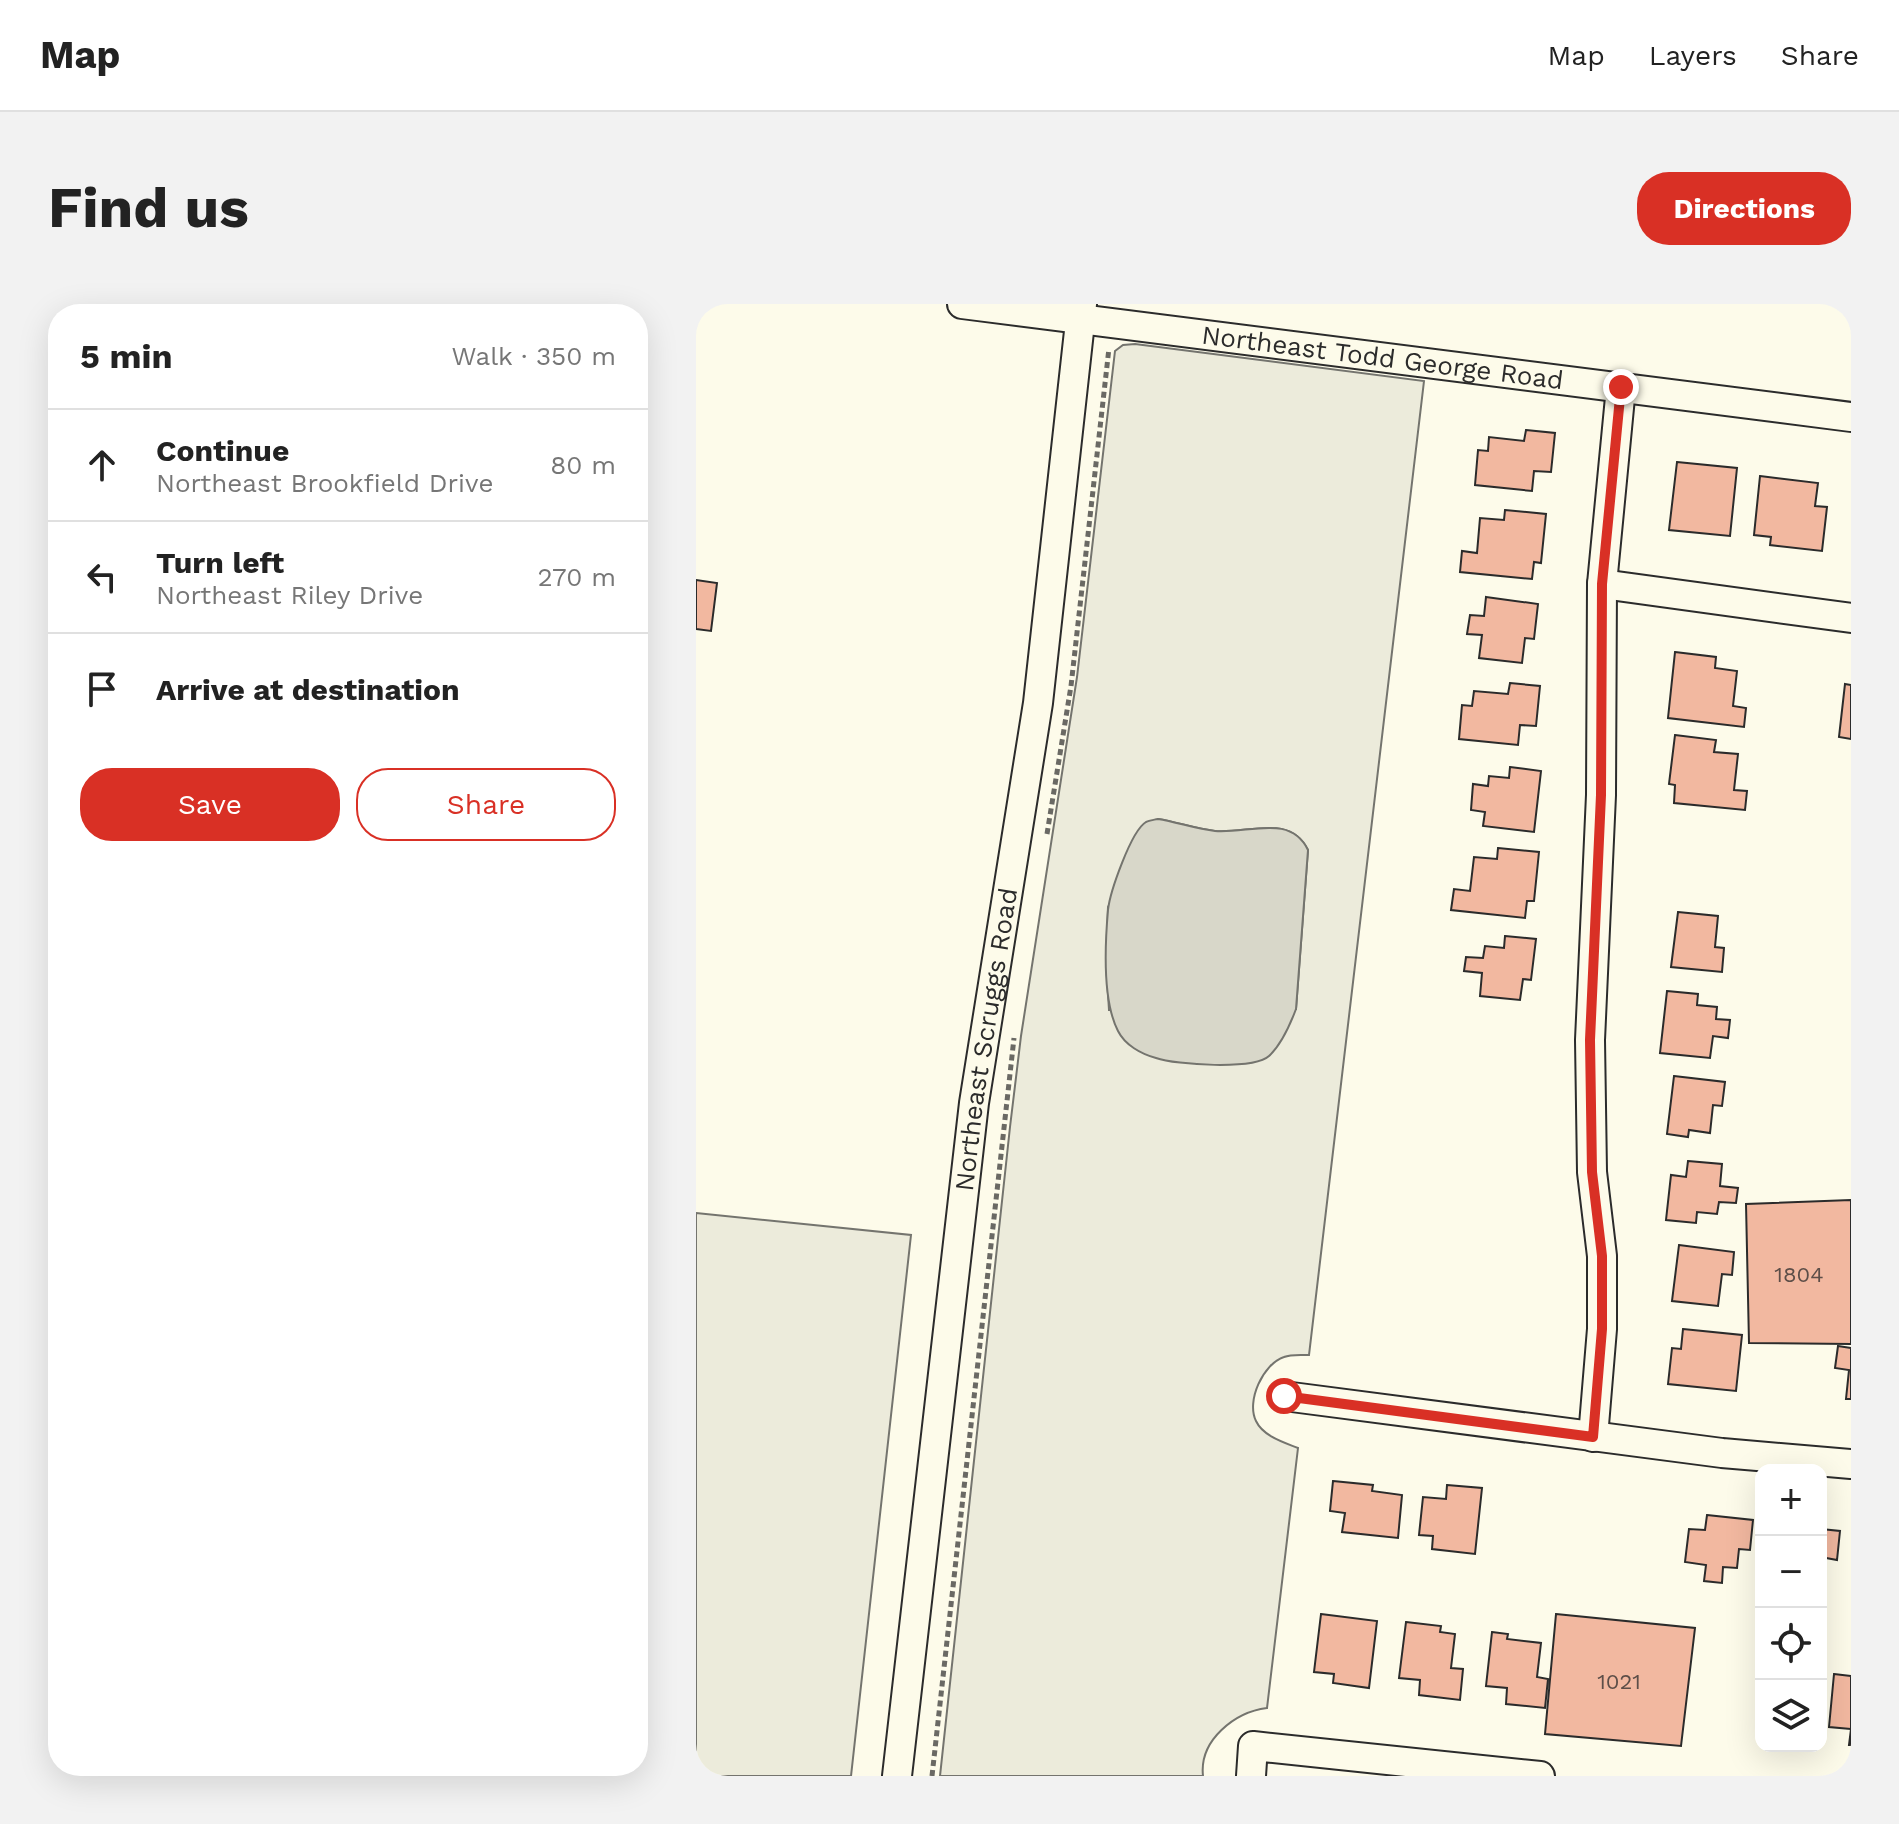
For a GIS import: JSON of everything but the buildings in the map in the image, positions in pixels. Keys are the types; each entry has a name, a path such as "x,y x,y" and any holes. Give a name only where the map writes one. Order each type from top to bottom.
{"street":[{"name":"Northeast Todd George Road","path":"962,304 1081,311 1851,417"},
{"name":"Northeast Scruggs Road","path":"897,1776 974,1103 1038,703 1081,311"},
{"path":"1593,1437 1602,1329 1602,1256 1592,1172 1590,1040 1601,795 1602,584 1621,387"},
{"path":"1602,584 1851,618"},
{"path":"1284,1396 1722,1453 1851,1464"},
{"path":"1251,1776 1253,1746 1540,1776"}],"path":[{"path":"1045,848 1071,686 1108,358"},
{"path":"932,1776 1015,1030"}],"shaded area":[{"path":"1135,344 1424,381 1309,1355 1290,1355 1269,1367 1258,1384 1253,1404 1253,1413 1263,1431 1298,1448 1267,1708 1243,1715 1222,1730 1207,1751 1203,1776 940,1776 1021,1036 1077,677 1115,351 1123,345","holes":["1158,819 1215,831 1279,829 1291,832 1308,850 1296,1009 1109,1010 1106,961 1108,907"]},
{"path":"1158,819 1215,831 1279,829 1291,832 1308,850 1296,1009 1278,1046 1261,1060 1214,1065 1166,1060 1134,1048 1118,1031 1109,1004 1106,972 1108,910 1117,877 1134,837 1146,822"},
{"path":"696,1213 911,1235 851,1776 696,1776"}],"route":[{"path":"1284,1396 1593,1437 1602,1329 1602,1256 1592,1172 1590,1040 1601,795 1602,584 1621,387"}]}
